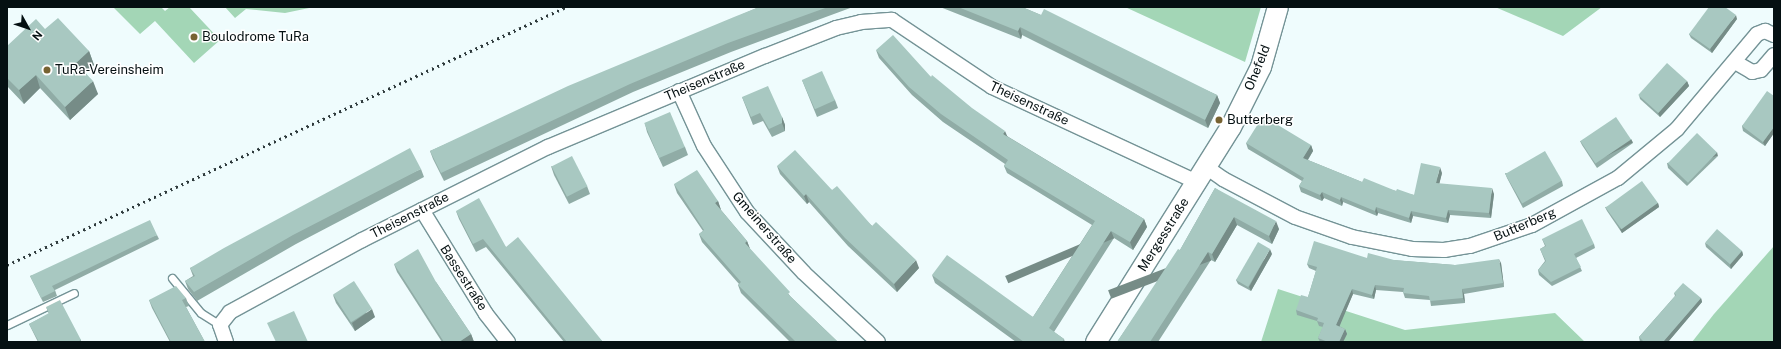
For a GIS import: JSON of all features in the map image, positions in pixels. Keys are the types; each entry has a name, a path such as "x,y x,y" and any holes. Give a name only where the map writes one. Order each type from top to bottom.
{"street":[{"name":"Ohefeld","path":"1231,127 1261,67 1278,7"},
{"name":"Theisenstraße","path":"220,325 230,312 254,298 422,210 548,147 679,91 836,28 879,19 892,20 992,87 1202,174"},
{"name":"Butterberg","path":"1202,174 1223,179 1295,217 1352,237 1412,249 1444,250 1470,246 1532,225 1618,178 1677,129 1735,62 1757,34 1765,31 1774,35"},
{"path":"1735,62 1752,72 1761,70 1774,55"},
{"name":"Gmeinerstraße","path":"679,91 704,146 747,212 804,273 878,342"},
{"name":"Mergesstraße","path":"1096,342 1231,127"},
{"name":"Bassestraße","path":"422,210 482,308 508,342"},
{"path":"220,325 226,342"}],"lane":[{"path":"172,278 201,313 220,325"},
{"path":"7,325 74,292"}],"green space":[{"name":"Boulodrome TuRa","path":"113,7 161,7 165,11 170,7 189,7 220,40 194,63 155,21 140,34"},
{"path":"225,7 314,7 285,13 246,9 235,18"},
{"path":"1125,7 1261,7 1245,62"},
{"path":"1495,7 1602,7 1563,36"},
{"path":"1774,246 1774,342 1692,342 1714,314"},
{"path":"1278,289 1405,330 1555,313 1585,342 1261,342"}],"building":[{"path":"759,7 828,7 728,43 630,84 441,173 430,151 568,86"},
{"path":"958,7 1022,7 1041,15 1044,9 1217,95 1205,120 1020,27 1018,31"},
{"path":"1709,7 1725,7 1736,15 1710,49 1689,34"},
{"name":"TuRa-Vereinsheim","path":"58,18 89,51 76,63 93,81 65,107 36,75 19,90 7,78 7,46 36,19 45,29"},
{"path":"893,35 931,77 932,75 972,108 1005,131 1003,134 1144,219 1130,242 1111,231 1049,328 1064,339 1062,342 1024,342 932,275 947,255 1033,317 1095,221 1004,166 1008,160 941,114 909,87 876,50"},
{"path":"1667,63 1687,81 1658,113 1638,95"},
{"path":"822,71 835,100 815,109 802,80"},
{"path":"768,86 782,117 782,123 769,129 760,113 751,117 742,97"},
{"path":"1767,91 1774,96 1774,127 1763,142 1742,126"},
{"path":"670,112 685,147 659,158 644,123"},
{"path":"1263,116 1311,145 1303,158 1362,182 1364,178 1396,191 1397,189 1414,195 1421,163 1440,167 1436,183 1492,188 1489,213 1448,210 1446,218 1411,211 1409,218 1376,207 1375,211 1341,197 1340,200 1322,192 1320,195 1299,186 1304,178 1246,143"},
{"path":"1616,117 1631,139 1595,163 1580,141"},
{"path":"1697,133 1717,152 1688,183 1668,163"},
{"path":"410,148 421,169 293,235 194,292 185,281 195,276 190,268 224,248"},
{"path":"795,150 832,190 837,186 872,226 876,222 916,260 894,284 845,238 806,194 804,196 777,166"},
{"path":"1545,151 1562,180 1522,203 1505,174"},
{"path":"572,156 587,186 567,197 552,166"},
{"path":"697,170 718,201 715,203 747,241 745,243 790,292 788,294 838,342 796,342 738,285 741,282 699,234 704,230 674,184"},
{"path":"1642,181 1658,203 1621,229 1606,207"},
{"path":"1215,188 1276,221 1269,236 1234,217 1212,254 1208,252 1150,342 1117,342 1178,249 1180,250"},
{"path":"479,198 506,247 518,237 603,342 567,342 483,239 473,244 456,211"},
{"path":"1582,219 1594,244 1574,254 1581,267 1551,282 1538,270 1546,261 1540,249 1546,246 1542,239"},
{"path":"150,220 157,235 52,286 55,291 41,298 30,276"},
{"path":"1717,229 1742,251 1730,264 1705,243"},
{"path":"1314,241 1367,258 1368,253 1394,260 1455,265 1499,259 1503,283 1462,289 1463,298 1430,301 1429,296 1403,293 1404,288 1375,285 1372,295 1352,289 1336,325 1345,329 1339,342 1328,342 1318,338 1324,323 1317,321 1318,318 1296,310 1301,295 1308,297 1317,267 1307,264"},
{"path":"1258,242 1270,249 1248,287 1236,280"},
{"path":"418,249 436,282 471,334 459,342 444,342 394,264"},
{"path":"354,281 372,309 351,322 333,295"},
{"path":"1683,283 1701,298 1663,342 1644,342 1639,337 1676,295 1674,293"},
{"path":"176,286 186,298 182,300 205,342 171,342 149,300"},
{"path":"60,300 81,340 77,342 39,342 29,324 49,313 46,307"},
{"path":"294,311 308,342 276,342 267,323"}],"railway":[{"path":"7,265 566,7"}],"place":[{"name":"Boulodrome TuRa","path":"194,37"},
{"name":"TuRa-Vereinsheim","path":"47,70"},
{"name":"Butterberg","path":"1219,120"}]}
